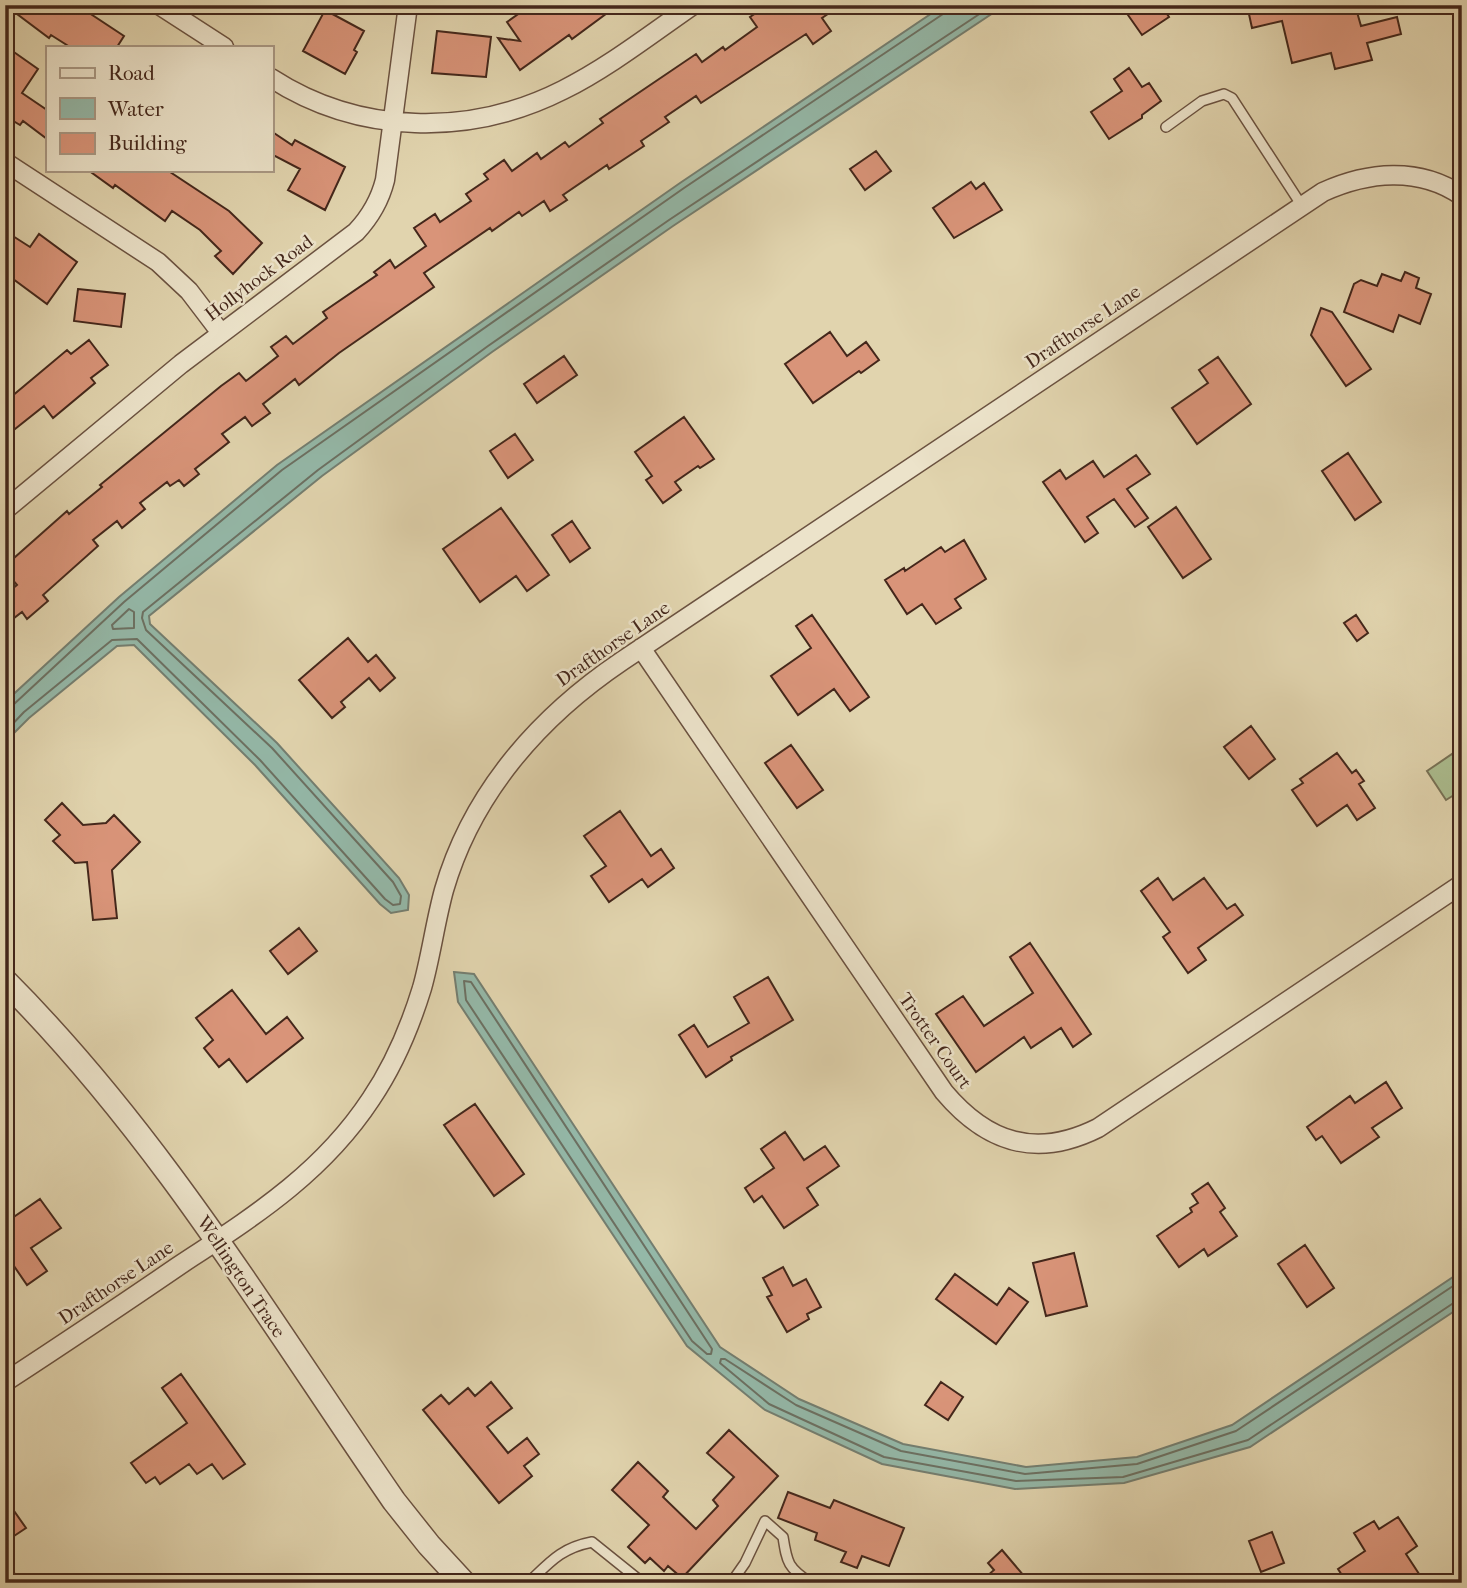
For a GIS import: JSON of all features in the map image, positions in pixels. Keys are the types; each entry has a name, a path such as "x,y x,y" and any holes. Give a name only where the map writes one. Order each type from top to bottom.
{"street":[{"path":"159,5 222,46"},
{"name":"Hollyhock Road","path":"5,510 64,458 365,223 382,192 408,5"},
{"path":"273,79 329,107 393,122 430,124 469,121 530,106 586,77 693,5"},
{"path":"5,162 158,262 189,291 221,333"},
{"name":"Drafthorse Lane","path":"5,1382 217,1241 294,1186 327,1155 356,1121 373,1096 407,1031 422,988 445,887 461,845 494,784 521,748 552,715 597,677 1322,192 1366,177 1390,175 1436,183 1462,196"},
{"name":"Trotter Court","path":"641,648 944,1093 971,1121 1007,1139 1034,1143 1060,1142 1098,1128 1462,884"},
{"name":"Wellington Trace","path":"5,981 86,1067 135,1127 217,1241 394,1501 464,1583"}],"lane":[{"path":"1166,127 1202,102 1224,94 1232,98 1302,206"},
{"path":"731,1583 765,1521 783,1537 786,1560 794,1572 811,1583"},
{"path":"528,1583 571,1546 592,1542 643,1583"},
{"path":"5,1568 13,1580"}],"shaded area":[{"path":"1452,754 1462,769 1462,790 1446,800 1427,771"}],"water":[{"path":"944,5 1005,5 673,226 492,352 322,476 149,616 150,624 277,743 399,878 409,895 408,910 391,913 380,904 255,765 134,645 117,646 29,718 5,742 5,702 119,597 277,465 680,183"},
{"path":"454,972 474,974 720,1347 799,1399 903,1444 1026,1467 1137,1457 1232,1425 1462,1271 1462,1306 1250,1447 1124,1483 1015,1489 882,1464 765,1410 687,1346 458,1002"}],"building":[{"path":"5,5 77,5 124,36 118,46 68,46 51,35 49,38"},
{"path":"531,5 618,5 572,39 569,35 520,70 498,38 520,41 507,22"},
{"path":"768,5 841,5 822,18 831,31 813,44 806,34 701,103 696,96 665,117 669,122 641,141 644,146 609,169 607,165 563,195 567,200 550,211 544,201 522,216 519,212 492,231 490,228 424,273 434,287 339,353 299,385 295,379 263,404 270,413 252,426 245,417 222,434 229,442 195,469 199,474 184,486 179,480 170,486 167,482 140,503 145,509 122,528 117,521 93,540 98,546 43,595 48,601 27,619 22,612 14,618 5,607 5,595 17,585 5,571 5,566 67,511 69,514 102,487 100,485 221,386 239,373 246,381 278,356 271,347 286,336 293,344 327,318 323,312 377,275 374,272 390,260 395,268 426,246 414,228 435,214 440,222 471,201 466,194 488,179 484,174 504,160 512,171 537,153 541,159 565,142 569,147 603,123 600,119 696,54 702,62 723,47 725,50 757,27 750,17"},
{"path":"1121,5 1161,5 1169,17 1142,35"},
{"path":"1247,5 1282,5 1284,11 1308,5 1355,5 1361,26 1397,17 1401,34 1367,43 1372,60 1335,69 1331,53 1292,63 1282,21 1252,28"},
{"path":"325,10 364,31 345,74 303,51"},
{"path":"437,31 491,37 486,77 432,73"},
{"path":"11,50 38,69 22,93 46,109 46,138 23,121 20,125 5,116 5,58"},
{"path":"1129,68 1142,87 1149,83 1161,101 1142,115 1142,118 1109,139 1091,112 1122,91 1114,79"},
{"path":"273,132 292,145 295,140 345,167 325,210 288,190 300,169 273,155"},
{"path":"876,151 891,171 865,190 850,169"},
{"path":"91,172 170,172 229,211 262,243 233,274 215,256 221,251 200,230 172,211 165,221 115,185 113,188"},
{"path":"971,182 976,189 984,183 1002,210 954,238 933,208"},
{"path":"5,231 30,247 39,234 77,262 47,304 5,273"},
{"path":"1405,272 1419,278 1416,288 1431,294 1420,324 1399,315 1393,332 1344,312 1354,284 1361,280 1377,286 1382,274 1401,281"},
{"path":"78,289 125,294 121,327 74,321"},
{"path":"1321,308 1332,312 1371,369 1346,386 1311,335"},
{"path":"830,332 847,356 866,342 879,360 813,403 785,364"},
{"path":"89,340 108,365 91,378 95,383 53,418 44,406 5,437 5,402 67,350 71,354"},
{"path":"564,356 577,375 537,403 524,384"},
{"path":"1218,357 1251,404 1197,444 1172,408 1208,383 1199,370"},
{"path":"684,417 714,459 675,482 681,490 663,503 646,480 652,476 635,452"},
{"path":"515,434 533,460 508,478 490,451"},
{"path":"1348,453 1381,502 1355,520 1322,471"},
{"path":"1136,455 1150,474 1127,489 1148,518 1135,527 1114,499 1087,517 1098,533 1085,542 1043,482 1060,470 1066,479 1093,461 1104,477"},
{"path":"1176,507 1211,559 1183,578 1148,527"},
{"path":"501,508 549,575 527,591 516,576 480,602 443,549"},
{"path":"572,521 590,548 570,562 552,535"},
{"path":"964,540 986,579 955,599 961,608 936,624 922,604 907,614 885,580 904,568 905,571 941,547 945,552"},
{"path":"812,615 869,697 850,711 834,689 798,715 771,676 811,648 796,626"},
{"path":"1356,615 1368,633 1357,641 1344,623"},
{"path":"348,638 368,662 376,655 395,678 380,691 369,678 341,702 345,707 332,718 299,680"},
{"path":"1251,726 1275,759 1249,779 1224,747"},
{"path":"791,745 823,790 797,808 765,763"},
{"path":"1337,753 1352,773 1356,770 1364,781 1359,784 1375,808 1357,820 1347,805 1317,826 1292,790 1303,783 1300,779"},
{"path":"62,803 83,825 106,823 114,815 140,842 112,870 117,918 93,920 87,862 75,863 53,841 60,835 45,820"},
{"path":"620,811 651,856 661,849 674,868 648,887 642,879 609,902 591,876 606,866 584,836"},
{"path":"1158,878 1173,900 1204,878 1227,909 1235,904 1243,915 1198,948 1206,960 1188,973 1163,937 1170,932 1141,891"},
{"path":"299,928 317,951 288,974 270,951"},
{"path":"1030,943 1091,1034 1073,1047 1061,1028 1031,1048 1024,1037 976,1072 936,1014 963,996 984,1026 1033,993 1010,957"},
{"path":"768,977 793,1020 731,1057 732,1060 706,1077 679,1035 694,1025 708,1047 749,1023 734,997"},
{"path":"232,990 266,1034 287,1017 303,1038 247,1082 229,1059 219,1067 204,1048 213,1040 196,1018"},
{"path":"1386,1082 1402,1108 1372,1128 1379,1137 1341,1163 1322,1136 1316,1140 1307,1127 1350,1096 1355,1103"},
{"path":"475,1104 524,1174 494,1196 444,1125"},
{"path":"785,1132 804,1160 825,1146 839,1166 807,1188 818,1205 784,1228 762,1196 754,1202 745,1188 774,1168 761,1149"},
{"path":"1208,1183 1225,1208 1220,1212 1237,1236 1208,1256 1204,1249 1179,1267 1157,1236 1192,1212 1190,1208 1198,1203 1192,1194"},
{"path":"40,1199 61,1228 31,1248 47,1271 27,1285 5,1253 5,1223"},
{"path":"1305,1245 1334,1288 1307,1307 1278,1264"},
{"path":"1074,1253 1087,1306 1046,1316 1033,1263"},
{"path":"783,1267 793,1286 806,1279 821,1307 807,1314 809,1319 787,1332 767,1297 772,1295 763,1278"},
{"path":"955,1274 997,1305 1009,1288 1028,1302 996,1344 936,1299"},
{"path":"181,1374 245,1464 223,1479 212,1464 197,1474 189,1464 160,1484 155,1477 146,1483 131,1463 187,1423 162,1388"},
{"path":"491,1382 512,1408 487,1427 508,1453 527,1438 539,1454 524,1466 532,1476 499,1503 423,1410 441,1395 449,1404 468,1388 475,1396"},
{"path":"941,1382 963,1397 948,1420 925,1405"},
{"path":"729,1430 778,1476 682,1578 668,1566 664,1571 650,1558 645,1563 628,1547 649,1525 612,1490 638,1462 668,1491 663,1497 696,1529 718,1506 713,1500 734,1477 707,1453"},
{"path":"788,1492 830,1508 834,1500 904,1528 889,1566 862,1556 857,1568 841,1562 846,1552 815,1540 817,1533 778,1518"},
{"path":"5,1498 26,1528 5,1542"},
{"path":"1398,1517 1417,1546 1406,1554 1425,1583 1347,1583 1338,1569 1365,1551 1354,1533 1374,1521 1379,1529"},
{"path":"1272,1532 1284,1563 1261,1572 1249,1541"},
{"path":"1002,1550 1030,1583 979,1583 994,1570 988,1563"}]}
